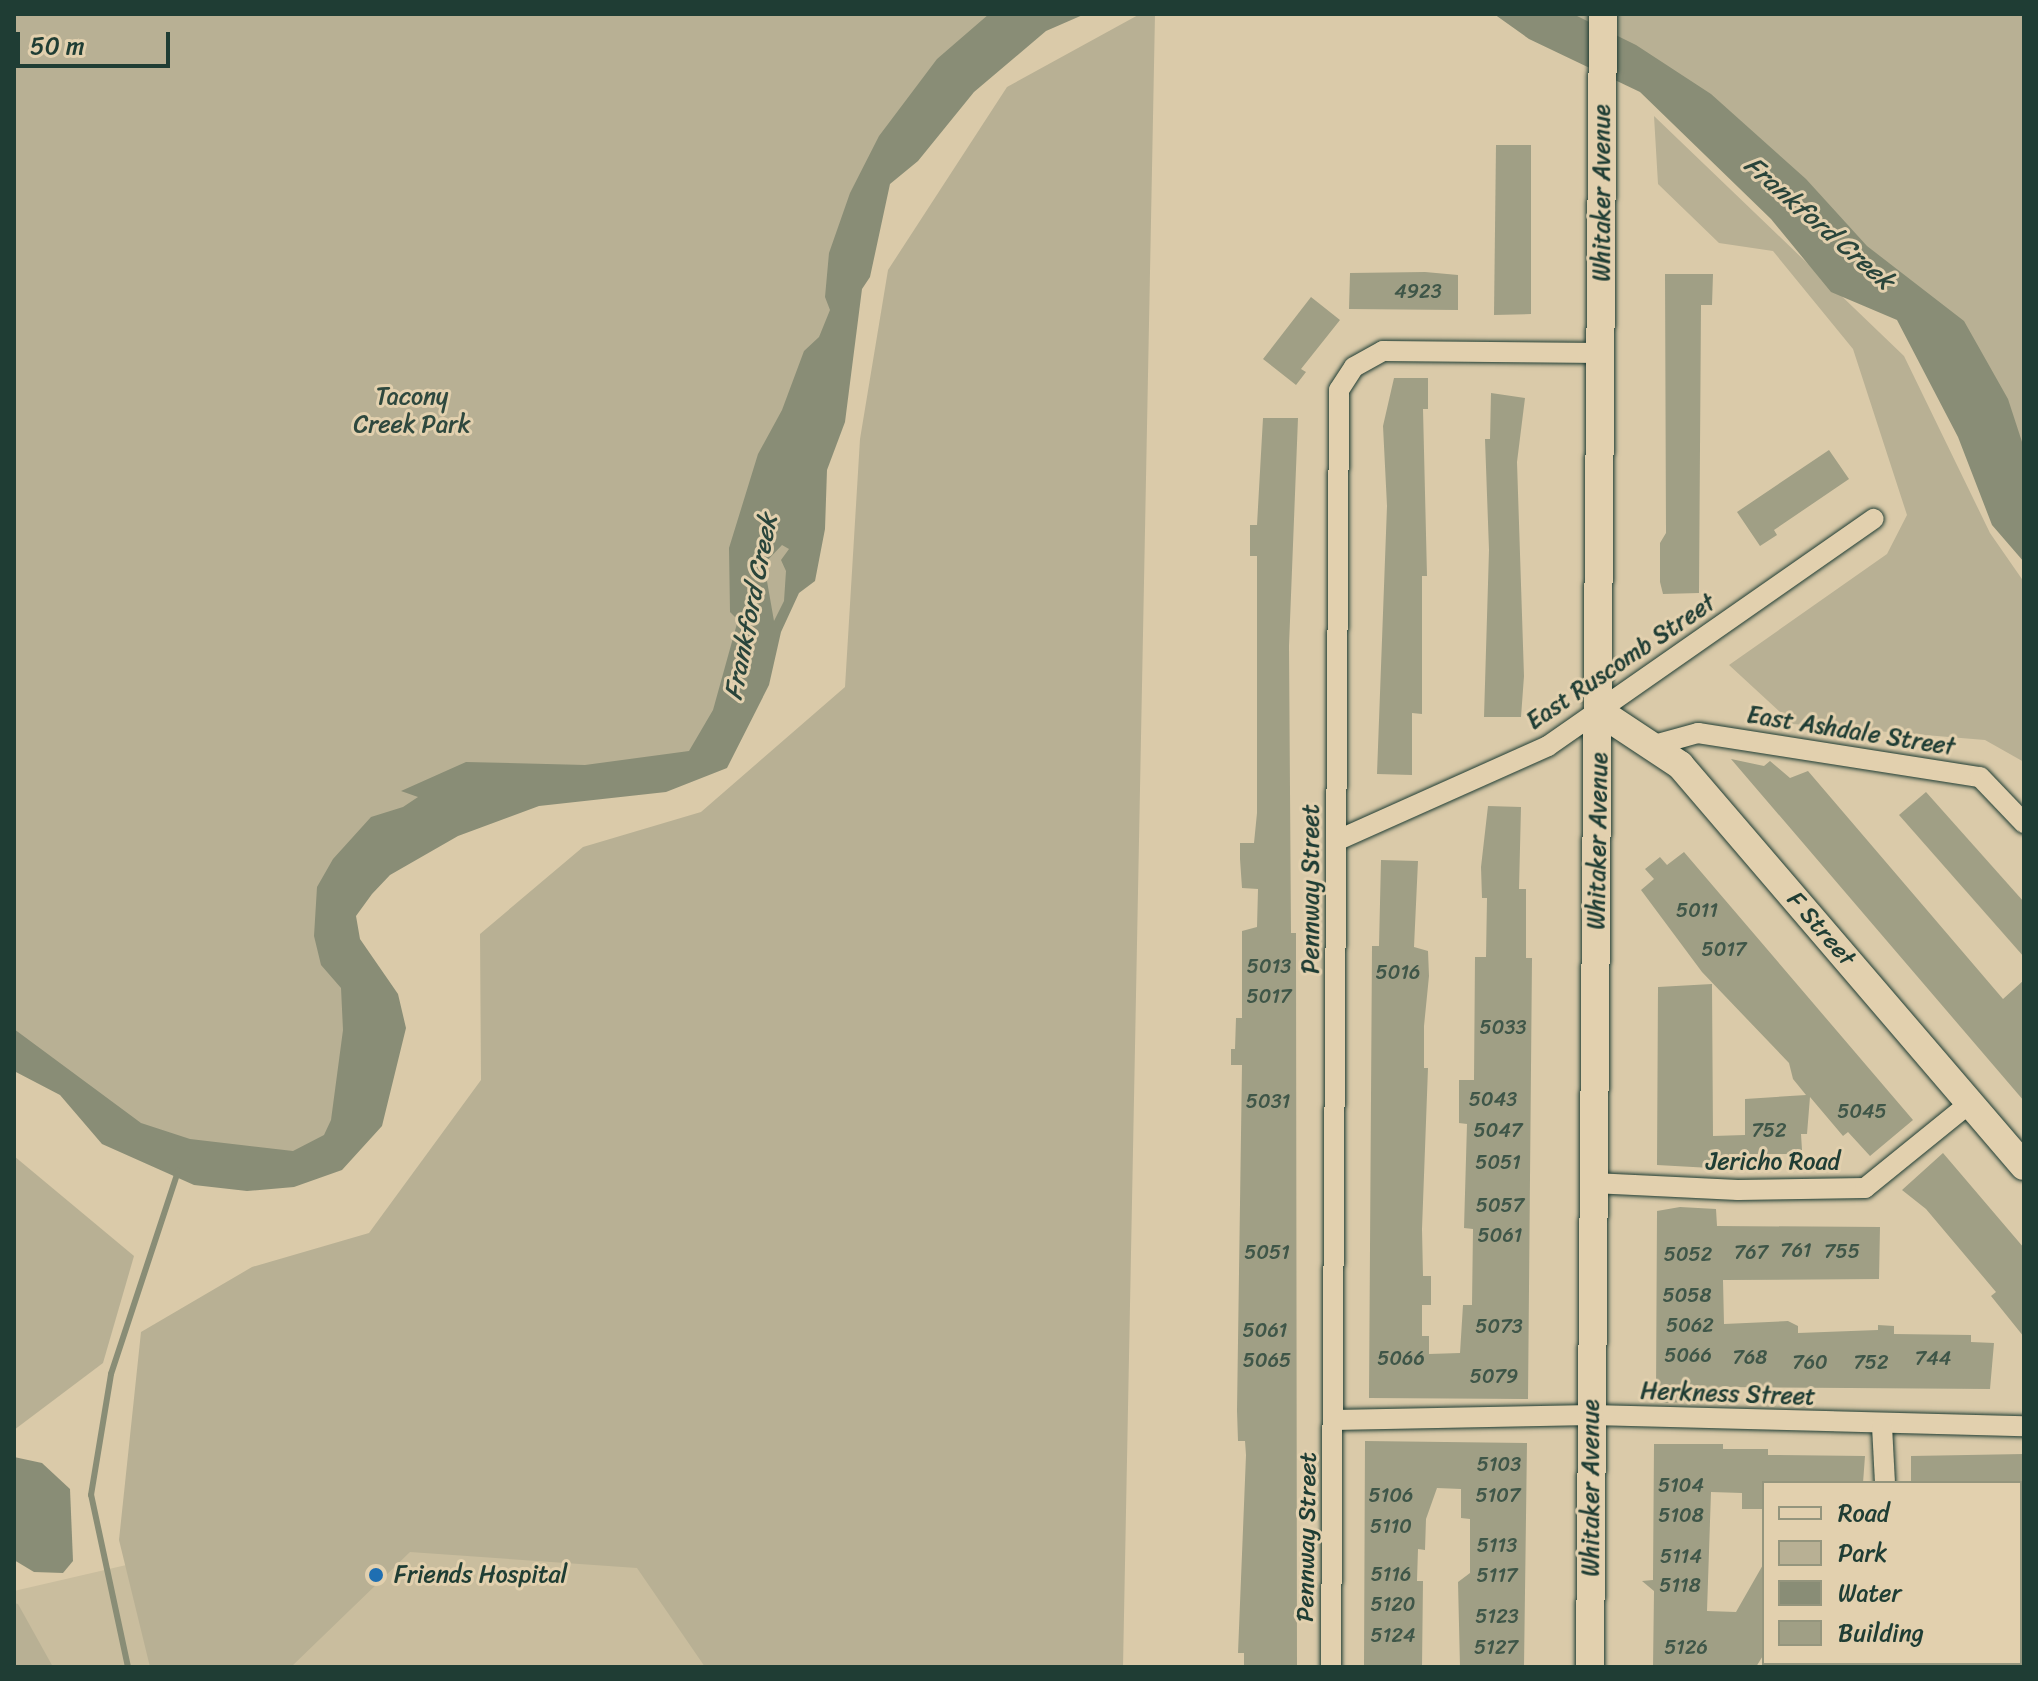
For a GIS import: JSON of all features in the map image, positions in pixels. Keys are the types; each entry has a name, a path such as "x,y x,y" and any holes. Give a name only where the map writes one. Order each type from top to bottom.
{"main road":[{"name":"Whitaker Avenue","path":"1590,1667 1600,712 1603,14"},
{"name":"F Street","path":"1600,712 1680,765 2024,1166"}],"street":[{"name":"Pennway Street","path":"1331,1667 1339,390 1362,361 1383,351 1600,353"},
{"name":"East Ruscomb Street","path":"1338,840 1548,746 1874,519"},
{"name":"East Ashdale Street","path":"1651,746 1698,733 1980,777 2024,823"},
{"name":"Jericho Road","path":"1593,1183 1738,1190 1865,1188 1970,1103"},
{"name":"Herkness Street","path":"1334,1420 1592,1415 1882,1426 2024,1426"},
{"path":"1882,1426 1885,1481"}],"shaded area":[{"name":"Friends Hospital","path":"359,1511 639,1558 810,1667 14,1667 14,1591"}],"green space":[{"name":"Tacony Creek Park","path":"14,14 1031,14 892,149 817,475 815,539 717,762 488,801 323,919 383,1086 328,1160 219,1179 14,1060"},
{"path":"1140,14 1155,14 1123,1667 705,1667 637,1568 410,1552 291,1667 150,1667 119,1540 141,1332 252,1267 369,1233 481,1080 480,934 583,847 701,812 845,687 860,439 888,270 1007,87"},
{"path":"1530,14 2024,14 2024,521 1949,353 1695,123"},
{"path":"1654,116 1904,356 1990,533 2024,582 2024,762 1985,740 1793,724 1729,665 1887,554 1907,515 1853,349 1773,251 1719,243 1658,184"},
{"path":"14,1156 134,1256 103,1363 14,1430"},
{"path":"14,1603 18,1604 53,1667 14,1667"}],"water":[{"name":"Frankford Creek","path":"989,14 1085,14 1046,31 974,92 918,161 890,184 870,277 862,289 845,422 827,470 825,529 815,581 799,593 781,632 769,685 727,768 666,792 539,806 458,836 390,875 356,916 360,939 398,994 406,1028 382,1126 342,1170 294,1187 247,1191 194,1185 102,1144 60,1095 14,1071 14,1029 141,1123 190,1139 293,1151 324,1135 331,1120 343,1030 341,988 321,965 314,936 317,887 333,859 371,817 403,807 418,797 401,791 466,762 585,765 689,751 713,710 738,620 730,612 729,548 758,454 782,410 804,351 819,337 830,310 825,297 829,253 850,193 879,136 937,59","holes":["782,545 789,549 781,560 786,571 784,601 774,621 764,564"]},
{"name":"Frankford Creek","path":"1494,14 1573,14 1636,45 1711,94 1806,179 1867,246 1964,321 2008,399 2024,448 2024,562 1992,525 1958,437 1897,320 1831,292 1771,219 1640,92 1529,39"},
{"path":"14,1457 42,1463 70,1489 73,1561 63,1573 34,1572 14,1560"}],"building":[{"path":"1496,145 1531,145 1531,314 1494,315"},
{"path":"1350,273 1458,275 1458,310 1349,309"},
{"path":"1665,274 1713,274 1712,305 1701,305 1699,593 1663,594 1660,582 1660,543 1666,533"},
{"path":"1311,297 1340,320 1301,369 1306,372 1296,385 1263,359"},
{"path":"1394,378 1428,378 1428,409 1423,409 1427,576 1422,576 1422,714 1412,713 1412,775 1377,774 1387,506 1383,426"},
{"path":"1491,393 1525,398 1517,462 1524,676 1521,717 1484,717 1489,550 1485,439 1490,439"},
{"path":"1263,418 1298,418 1289,646 1291,933 1296,933 1297,1667 1244,1667 1244,1653 1238,1653 1246,1455 1245,1441 1238,1441 1237,1411 1242,1065 1231,1065 1231,1049 1235,1049 1236,1018 1242,1018 1242,931 1257,927 1258,889 1242,888 1240,843 1254,843 1257,813 1257,556 1250,556 1250,525 1257,525"},
{"path":"1829,450 1849,479 1774,530 1777,535 1760,546 1737,512"},
{"path":"1731,759 1764,766 1770,761 1790,778 1808,771 2003,999 2024,980 2024,1101"},
{"path":"1926,792 2024,902 2024,957 1899,815"},
{"path":"1488,806 1521,807 1519,889 1526,889 1526,958 1532,958 1528,1399 1369,1398 1372,946 1379,946 1381,860 1418,861 1414,947 1428,951 1429,976 1424,1026 1424,1068 1428,1068 1422,1229 1423,1276 1431,1276 1431,1305 1422,1305 1422,1336 1429,1336 1429,1354 1460,1353 1463,1305 1472,1305 1473,1229 1464,1228 1467,1124 1459,1123 1459,1080 1474,1080 1475,957 1486,957 1487,898 1482,898 1481,867"},
{"path":"1684,852 1913,1120 1870,1156 1848,1132 1843,1136 1810,1097 1807,1134 1801,1134 1802,1150 1794,1154 1729,1154 1729,1169 1657,1165 1658,987 1712,984 1713,1136 1745,1135 1745,1099 1806,1095 1793,1079 1789,1063 1702,972 1641,890 1654,879 1645,869 1660,857 1667,865"},
{"path":"1943,1153 2024,1248 2024,1337 1991,1296 1996,1292 1926,1209 1902,1190"},
{"path":"1680,1207 1716,1209 1717,1226 1880,1227 1879,1279 1723,1280 1724,1324 1788,1321 1798,1326 1798,1333 1878,1330 1878,1325 1894,1326 1894,1334 1971,1335 1971,1342 1994,1343 1990,1389 1723,1387 1723,1398 1717,1401 1662,1403 1656,1397 1657,1211"},
{"path":"1365,1441 1527,1443 1524,1667 1460,1667 1458,1582 1470,1573 1470,1519 1461,1518 1461,1489 1437,1488 1426,1519 1425,1550 1418,1549 1417,1581 1423,1581 1422,1667 1364,1667"},
{"path":"1654,1444 1723,1444 1723,1449 1768,1449 1768,1455 1865,1456 1863,1481 1762,1481 1762,1509 1742,1509 1742,1493 1711,1492 1707,1611 1736,1612 1762,1566 1762,1657 1756,1667 1653,1667 1654,1591 1642,1581 1653,1580"},
{"path":"2024,1454 2024,1483 1911,1481 1911,1456"}],"waterway":[{"path":"128,1667 91,1495 111,1374 178,1171"}],"place":[{"name":"Friends Hospital","path":"376,1575"}]}
